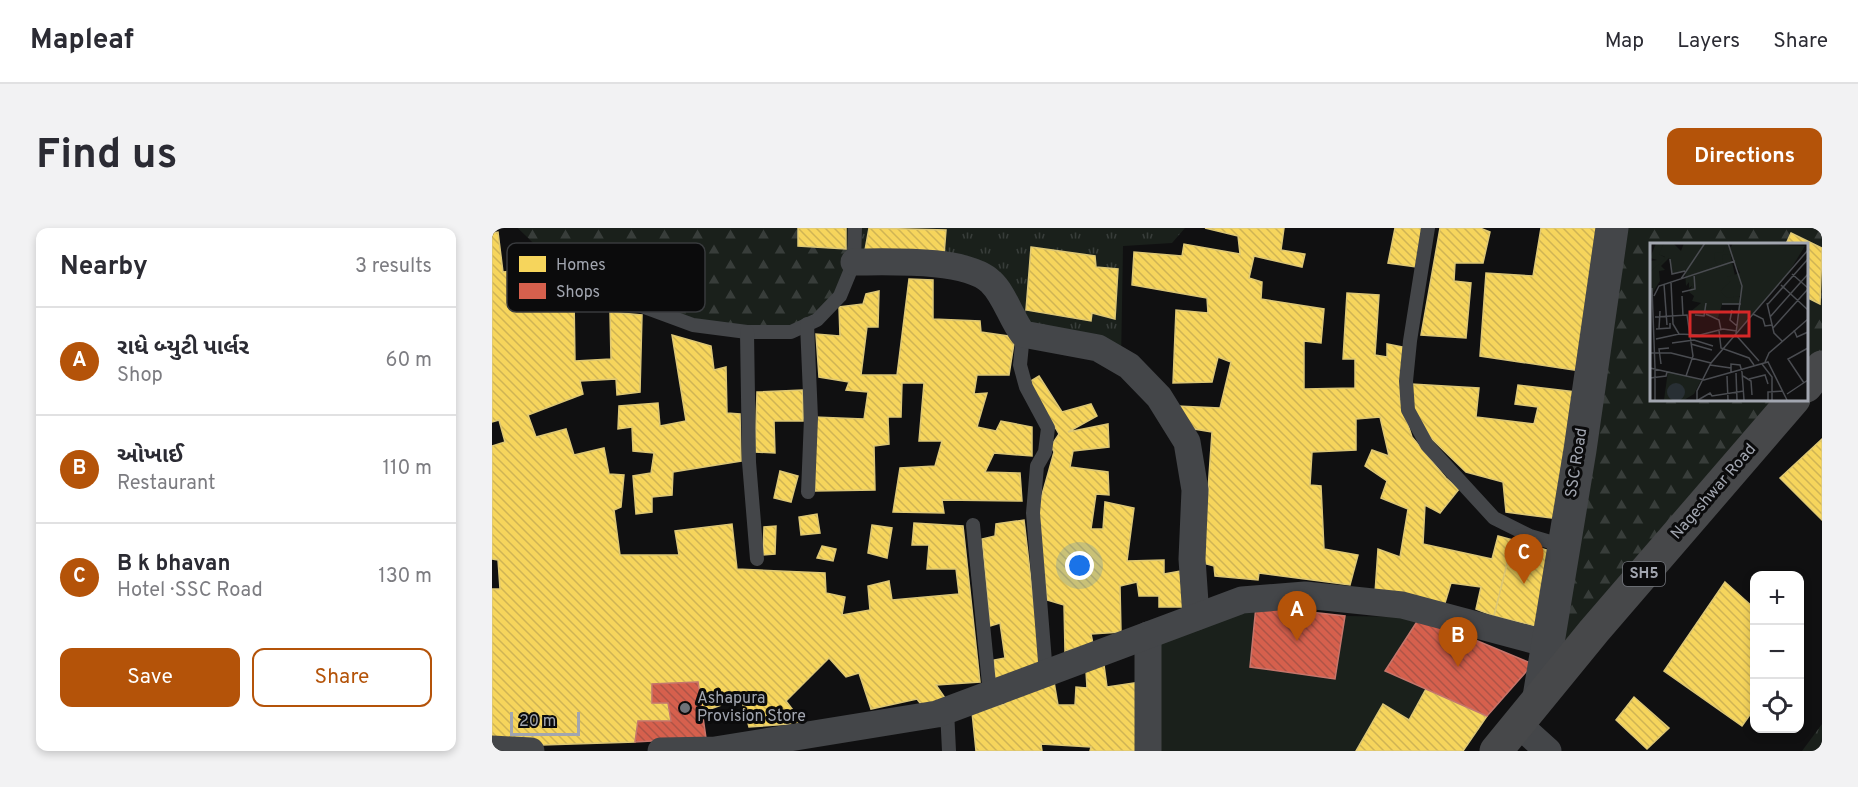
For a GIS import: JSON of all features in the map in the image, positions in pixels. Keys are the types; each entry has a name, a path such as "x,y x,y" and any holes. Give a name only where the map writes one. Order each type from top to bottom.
{"main road":[{"path":"1807,385 1822,367"},
{"name":"Nageshwar Road","path":"1496,751 1539,697 1793,400"}],"street":[{"name":"SSC Road","path":"1539,697 1612,228"},
{"path":"854,262 919,262 969,270 991,282 1023,334 1098,348 1129,366 1160,397 1187,442 1195,490 1192,559 1196,617"},
{"path":"662,751 715,750 806,743 947,710 1242,600 1305,595 1402,605 1548,644"},
{"path":"1148,635 1148,751"},
{"path":"1517,723 1548,751"},
{"path":"492,749 531,751"}],"lane":[{"path":"658,312 693,325 747,332 791,332 817,320 840,296 854,262 855,228"},
{"path":"1428,228 1410,341 1406,381 1408,410 1426,445 1494,518 1530,536 1564,546"},
{"path":"807,324 811,418 808,492"},
{"path":"747,332 749,462 758,559"},
{"path":"1023,334 1020,364 1026,387 1048,428 1045,452 1037,466 1033,513 1046,674"},
{"path":"973,525 990,694"},
{"path":"947,710 949,751"}],"green space":[{"path":"518,228 1185,228 1172,243 1123,246 1121,361 1023,334 969,270 705,271 705,243 533,243"},
{"path":"518,228 855,228 840,296 791,332 693,325 658,312 705,312 705,243 533,243"},
{"path":"1610,228 1822,228 1822,367 1807,385 1807,243 1650,243 1650,400 1794,400 1539,697"},
{"path":"1256,606 1250,667 1335,678 1345,616 1420,617 1385,671 1426,689 1409,720 1383,704 1356,751 1157,751 1152,646"},
{"path":"1822,724 1822,751 1802,751"}],"building: Homes":[{"path":"798,228 846,228 846,249 798,246"},
{"path":"869,228 946,230 944,255 865,250"},
{"path":"1205,228 1284,228 1281,250 1305,254 1302,267 1254,256 1249,278 1262,282 1261,299 1324,309 1321,343 1304,341 1304,389 1355,388 1355,359 1343,359 1347,293 1379,295 1375,355 1387,357 1387,344 1403,347 1400,400 1412,437 1446,478 1459,489 1440,513 1425,505 1423,544 1492,559 1498,536 1513,540 1494,616 1476,609 1481,587 1451,583 1445,603 1375,593 1378,549 1400,557 1408,509 1381,498 1387,481 1365,466 1372,450 1389,456 1380,417 1356,419 1356,450 1312,452 1310,485 1321,486 1324,549 1358,555 1350,585 1259,573 1258,580 1215,576 1214,566 1203,563 1212,432 1188,428 1178,406 1220,408 1231,362 1218,357 1212,382 1173,383 1176,310 1208,313 1207,298 1132,285 1134,252 1182,256 1184,244 1240,254 1238,236"},
{"path":"1395,228 1422,228 1416,267 1388,263"},
{"path":"1440,228 1480,228 1490,232 1483,263 1455,263 1454,281 1471,283 1466,338 1421,335"},
{"path":"1541,228 1601,228 1580,371 1480,356 1486,273 1533,276"},
{"path":"498,232 503,272 507,272 507,312 574,312 575,361 611,359 610,312 642,315 640,392 617,395 616,379 580,381 583,394 528,415 536,437 566,429 574,455 604,448 609,474 624,475 621,507 614,510 620,555 679,555 675,531 732,524 737,569 825,573 826,593 845,597 842,615 870,610 868,586 889,581 892,600 959,594 956,569 927,569 929,545 912,545 914,523 963,526 980,682 936,685 945,698 924,708 917,699 871,709 859,673 846,677 829,658 786,701 803,723 749,727 741,698 702,712 698,682 652,684 652,703 668,703 671,721 638,721 635,742 511,746 492,737 492,589 500,589 498,560 492,559 492,446 505,442 499,420 492,422 492,233"},
{"path":"1791,233 1822,248 1820,304 1807,298 1807,243 1786,243"},
{"path":"1031,247 1095,256 1096,267 1118,269 1115,319 1092,313 1091,321 1026,310"},
{"path":"909,279 933,280 933,319 980,321 981,332 1015,337 1009,375 977,375 974,394 987,393 977,427 996,431 1001,421 1032,427 1032,456 994,453 985,472 1020,473 1022,501 942,500 944,513 893,512 900,468 935,466 942,441 919,441 924,383 902,383 901,417 888,417 889,444 874,446 875,490 815,491 815,417 864,419 868,392 846,390 849,382 819,377 816,334 840,336 839,307 863,304 866,294 879,291 878,327 867,327 861,375 897,375"},
{"path":"672,335 711,346 714,370 726,367 727,413 740,414 741,461 673,472 672,495 652,497 652,512 636,514 633,476 651,473 654,453 633,451 632,427 618,429 619,406 658,403 660,426 686,421"},
{"path":"1039,376 1062,412 1091,404 1097,416 1068,432 1108,424 1109,447 1073,451 1070,467 1108,472 1109,495 1096,494 1091,529 1103,529 1105,502 1134,508 1127,561 1164,560 1164,574 1187,570 1188,607 1159,607 1159,596 1139,596 1137,582 1120,586 1121,632 1091,634 1093,644 1065,651 1064,605 1047,600 1038,509 1054,452 1051,446 1059,434 1029,382"},
{"path":"1411,384 1479,388 1476,417 1534,424 1538,407 1515,404 1518,385 1576,392 1559,519 1506,512 1503,482 1466,472 1430,437 1411,403"},
{"path":"803,390 803,421 774,421 775,453 755,452 757,392"},
{"path":"1822,439 1822,520 1780,478"},
{"path":"780,471 798,476 791,502 774,498"},
{"path":"817,514 820,533 801,535 799,517"},
{"path":"1024,520 1041,665 995,680 994,660 1005,658 1000,623 990,626 982,539 995,536 996,524"},
{"path":"872,525 892,528 887,558 868,553"},
{"path":"776,526 775,554 763,555 764,527"},
{"path":"1513,540 1550,551 1539,627 1494,616"},
{"path":"822,546 836,549 833,561 817,558"},
{"path":"1725,582 1750,604 1750,715 1742,726 1664,671"},
{"path":"1104,665 1107,687 1140,682 1143,751 1090,751 1091,747 1041,744 1042,751 976,751 972,712 1005,704 1005,697 1054,682 1058,705 1075,705 1076,687 1087,688 1086,671"},
{"path":"1426,689 1487,716 1463,751 1356,751 1383,704 1409,720"},
{"path":"1634,697 1669,728 1647,749 1616,720"}],"building: Shops":[{"path":"1256,606 1345,616 1335,679 1250,667"},
{"path":"1420,617 1533,664 1487,716 1385,671"},
{"name":"Ashapura Provision Store","path":"698,682 706,738 635,742 638,721 671,721 668,703 652,703 652,684"}],"place":[{"name":"B k bhavan","path":"1524,584"},
{"name":"રાધે બ્યુટી પાર્લર","path":"1297,641"},
{"name":"ઓખાઈ","path":"1458,667"},
{"name":"Ashapura Provision Store","path":"685,708"}]}
